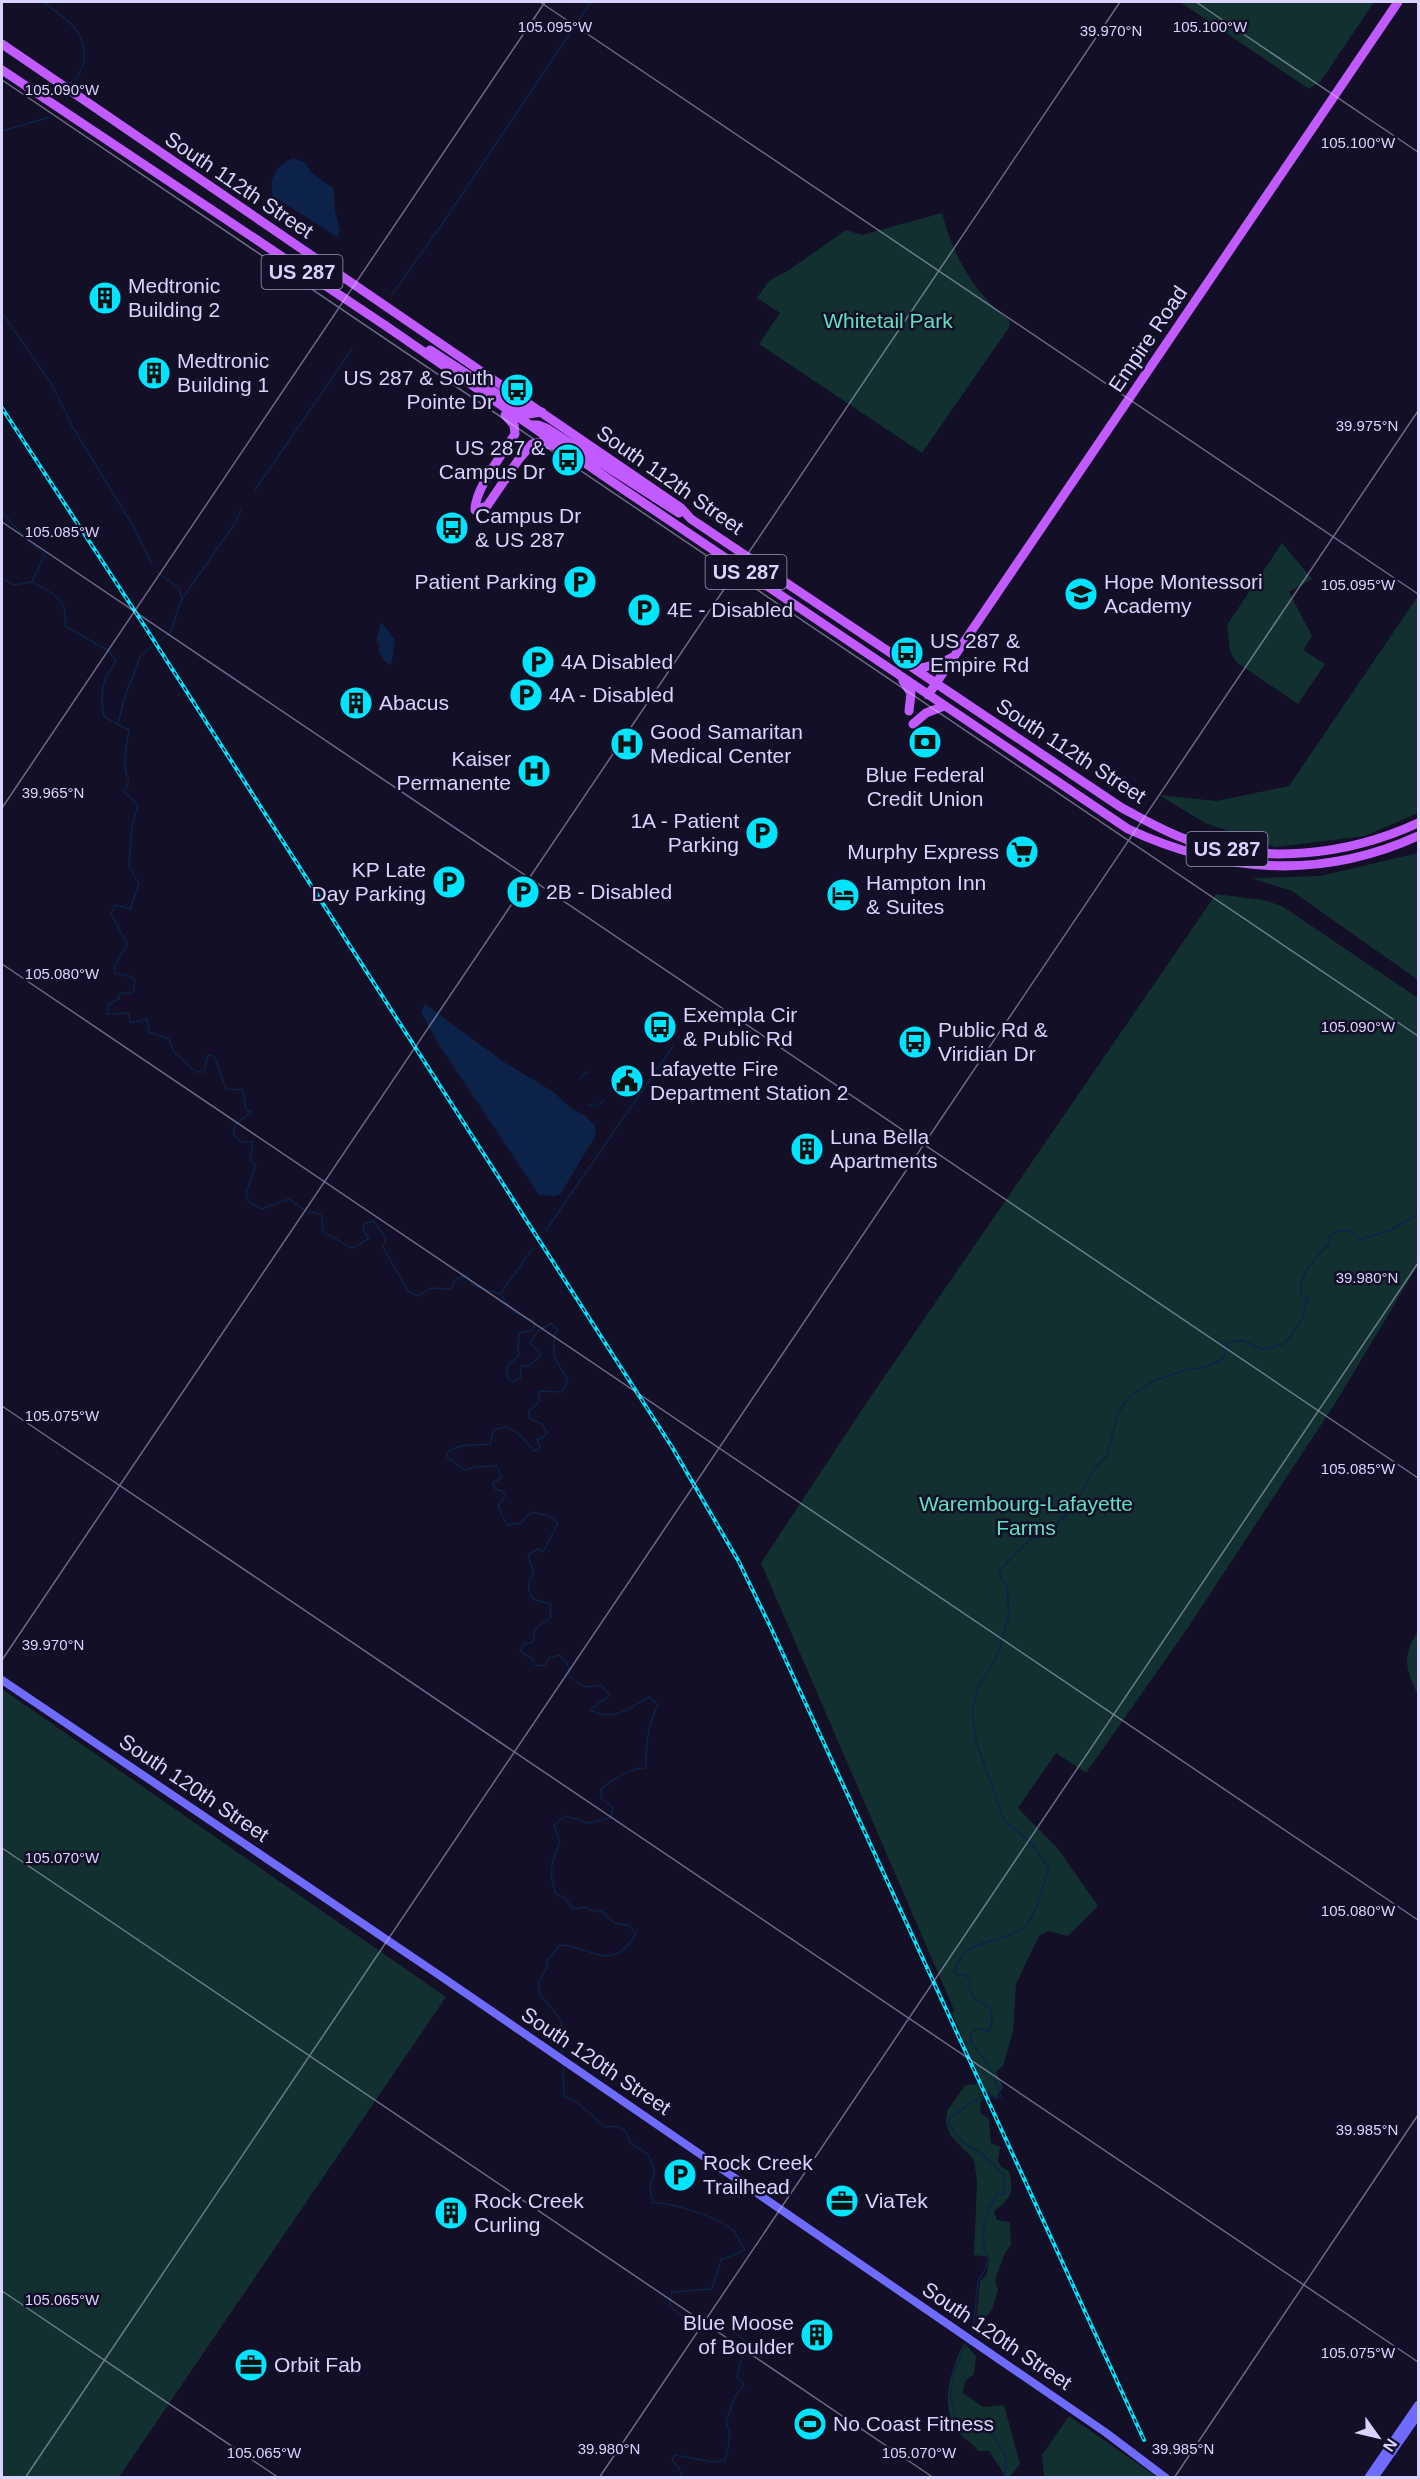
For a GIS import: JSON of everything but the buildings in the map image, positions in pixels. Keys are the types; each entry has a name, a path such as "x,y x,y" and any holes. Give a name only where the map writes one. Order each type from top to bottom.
{"main road":[{"name":"Empire Road","path":"928,695 1398,2"},
{"name":"South 112th Street","path":"2,44 230,202 542,412 681,508 691,519 1122,808 1186,839 1245,852 1298,854 1358,845 1419,823"},
{"name":"South 112th Street","path":"2,70 386,326 565,450 1109,818 1143,836 1186,853 1221,861 1257,865 1311,865 1370,855 1419,836"},
{"path":"220,216 230,202"},
{"path":"542,412 528,414 402,331 386,326 388,333 512,420 515,434 480,490 475,501 475,510 487,506 532,444 544,443 565,450"},
{"path":"530,426 538,425 548,429 650,496 691,519"},
{"path":"917,669 941,663 955,656"},
{"path":"900,676 911,693 909,711"},
{"path":"913,724 926,713 944,706"},
{"name":"South 120th Street","path":"2,1680 1106,2432 1166,2478"},
{"path":"1368,2478 1419,2405"},
{"path":"1374,2478 1419,2415"}],"green space":[{"path":"1180,2 1374,2 1321,81 1309,89"},
{"name":"Whitetail Park","path":"942,213 952,244 966,272 985,298 1009,320 1010,326 922,453 759,344 780,313 757,298 769,281 789,270 846,230 862,235"},
{"path":"1282,543 1312,579 1289,592 1312,636 1303,650 1325,664 1298,704 1236,662 1230,651 1227,625"},
{"path":"1418,596 1418,813 1365,836 1276,847 1205,823 1159,795 1216,801 1289,786"},
{"path":"1418,853 1418,980 1292,891 1251,878 1320,876"},
{"name":"Warembourg-Lafayette Farms","path":"1216,894 1263,900 1282,906 1418,998 1418,1265 1336,1402 1187,1629 1086,1773 1056,1753 1018,1808 1058,1849 1098,1906 1068,1936 1049,1931 1039,1936 1016,1984 1013,2032 1003,2066 996,2072 1003,2087 996,2098 986,2091 952,2013 954,2010 761,1563 865,1405"},
{"path":"1418,1631 1418,1696 1408,1670 1407,1656"},
{"path":"2,1689 446,1997 119,2477 2,2477"},
{"path":"978,2084 983,2099 980,2104 981,2113 989,2119 991,2143 1000,2147 998,2161 1001,2167 1009,2171 1011,2178 1008,2198 994,2211 997,2220 1010,2222 1011,2245 1005,2253 995,2280 998,2290 992,2310 982,2322 980,2332 975,2333 980,2282 987,2274 989,2257 974,2255 977,2182 974,2160 951,2136 946,2124 947,2111 965,2085"},
{"path":"964,2343 976,2356 974,2374 965,2381 963,2393 983,2407 1004,2405 1020,2464 1010,2477 1006,2477 989,2451 978,2451 953,2424 948,2393 956,2362"},
{"path":"1069,2416 1157,2477 1044,2477 1042,2455"}],"water":[{"path":"293,158 304,162 312,173 334,189 335,211 340,231 337,237 273,196 272,183 275,173 282,164"},
{"path":"381,622 395,640 391,665 384,661 378,650 380,646 376,642"},
{"path":"425,1004 504,1062 552,1091 595,1126 596,1135 561,1193 556,1196 539,1195 436,1040 421,1011"}],"waterway":[{"path":"42,2 66,19 82,41 84,61 74,83"},
{"path":"391,296 591,2"},
{"path":"2,131 50,117"},
{"path":"2,313 51,383 72,426 136,531 152,565"},
{"path":"255,490 352,349"},
{"path":"118,724 124,699 141,655 171,632 180,602 235,523 241,509"},
{"path":"2,512 27,540 45,554 32,582 53,594 62,603 66,617 65,626 109,651 116,661 107,675 103,688 103,709 104,717 129,730 125,763 129,781 124,792 138,805 132,826 129,866 139,884 130,909 115,905 111,913 127,944 115,966 115,973 132,977 135,981 133,993 120,993 119,999 109,1004 107,1014 129,1013 130,1023 147,1019 149,1032 169,1039 175,1053 196,1072 204,1072 208,1055 214,1056 226,1089 243,1090 246,1109 251,1112 235,1125 233,1134 241,1142 253,1142 250,1160 256,1165 246,1192 249,1202 261,1209 289,1199 309,1213 316,1212 322,1216 323,1233 353,1248 369,1238 363,1230 364,1224 373,1221 386,1238 383,1247 408,1291 418,1296 431,1288 451,1289 455,1280 466,1275 473,1285 500,1294 514,1312 534,1321 535,1326 530,1331 519,1333 520,1354 506,1367 509,1379 513,1382 521,1377 522,1366 529,1366 541,1355 530,1343 538,1331 551,1323 558,1330 554,1335 554,1357 568,1380 562,1392 539,1391 539,1402 529,1411 529,1418 542,1424 547,1432 543,1438 537,1439 541,1449 534,1451 520,1435 507,1427 493,1430 490,1444 457,1447 447,1453 447,1457 465,1470 497,1466 501,1478 493,1483 495,1489 502,1491 505,1496 498,1506 507,1525 521,1523 531,1512 550,1516 558,1523 543,1552 538,1549 528,1555 534,1573 529,1583 530,1592 533,1599 551,1604 550,1618 535,1629 533,1642 524,1644 520,1651 533,1659 535,1665 545,1666 549,1658 559,1655 568,1665 570,1677 585,1687 601,1685 610,1695 590,1710 599,1714 621,1712 650,1697 658,1705 651,1720 646,1768 622,1774 601,1789 601,1798 613,1808 610,1818 589,1823 565,1816 554,1825 560,1843 554,1856 552,1869 552,1881 556,1894 564,1897 573,1909 585,1907 603,1912 614,1922 629,1925 636,1934 627,1946 610,1956 560,1945 548,1959 546,1970 538,1982 540,1994 561,2020 562,2056"},
{"path":"157,572 179,588 182,599"},
{"path":"2,578 13,585 32,582"},
{"path":"546,1230 673,1046"},
{"path":"580,1079 588,1072"},
{"path":"588,1105 596,1106 604,1100"},
{"path":"970,2337 973,2331 978,2281 988,2260 982,2238 988,2209 998,2194 1005,2194 1003,2174 982,2154 964,2143 948,2124 950,2117 984,2095 989,2093 995,2099 1001,2097 992,2071 970,2040 972,2032 978,2028 989,2032 992,2023 991,2010 973,1997 969,1987 971,1982 966,1975 957,1975 954,1972 958,1961 969,1949 1024,1928 1035,1909 1049,1868 1032,1844 1004,1820 976,1741 972,1711 977,1690 998,1654 1009,1615 1007,1586 1001,1579 999,1571 1029,1540 1049,1532 1076,1504 1095,1467 1107,1456 1118,1413 1129,1397 1153,1381 1186,1370 1207,1367 1224,1358 1228,1343 1242,1340 1262,1349 1284,1344 1302,1320 1308,1299 1302,1296 1304,1274 1329,1244 1329,1237 1337,1231 1350,1231 1359,1240 1391,1230 1418,1214"},
{"path":"500,1294 533,1248"},
{"path":"563,2063 564,2096 577,2102 605,2127 617,2126 625,2131 631,2144 648,2154 655,2170 650,2188 653,2203 683,2208 727,2225 736,2234 745,2250 721,2260 712,2289 672,2292 669,2306 687,2319 715,2319 755,2348 749,2354 743,2353 737,2377 744,2385 735,2396 726,2423 730,2436 725,2460 713,2462 675,2455 672,2460 679,2468 683,2478"},
{"path":"967,2341 954,2372 950,2395 956,2422 966,2428 982,2427 993,2436 1002,2449 1006,2470 1003,2477 994,2478"}],"railway":[{"path":"2,408 672,1447 739,1562 1144,2440"}],"place":[{"name":"Medtronic Building 2","path":"105,298"},
{"name":"Medtronic Building 1","path":"154,373"},
{"name":"US 287 & South Pointe Dr","path":"517,390"},
{"name":"US 287 & Campus Dr","path":"568,460"},
{"name":"Campus Dr & US 287","path":"452,528"},
{"name":"Patient Parking","path":"580,582"},
{"name":"Hope Montessori Academy","path":"1081,594"},
{"name":"4E - Disabled","path":"644,610"},
{"name":"US 287 & Empire Rd","path":"907,653"},
{"name":"4A Disabled","path":"538,662"},
{"name":"4A - Disabled","path":"526,695"},
{"name":"Abacus","path":"356,703"},
{"name":"Blue Federal Credit Union","path":"925,742"},
{"name":"Good Samaritan Medical Center","path":"627,744"},
{"name":"Kaiser Permanente","path":"534,771"},
{"name":"1A - Patient Parking","path":"762,833"},
{"name":"Murphy Express","path":"1022,852"},
{"name":"KP Late Day Parking","path":"449,882"},
{"name":"2B - Disabled","path":"523,892"},
{"name":"Hampton Inn & Suites","path":"843,895"},
{"name":"Exempla Cir & Public Rd","path":"660,1027"},
{"name":"Public Rd & Viridian Dr","path":"915,1042"},
{"name":"Lafayette Fire Department Station 2","path":"627,1081"},
{"name":"Luna Bella Apartments","path":"807,1149"},
{"name":"Rock Creek Trailhead","path":"680,2175"},
{"name":"ViaTek","path":"842,2201"},
{"name":"Rock Creek Curling","path":"451,2213"},
{"name":"Blue Moose of Boulder","path":"817,2335"},
{"name":"Orbit Fab","path":"251,2365"},
{"name":"No Coast Fitness","path":"810,2424"}]}
